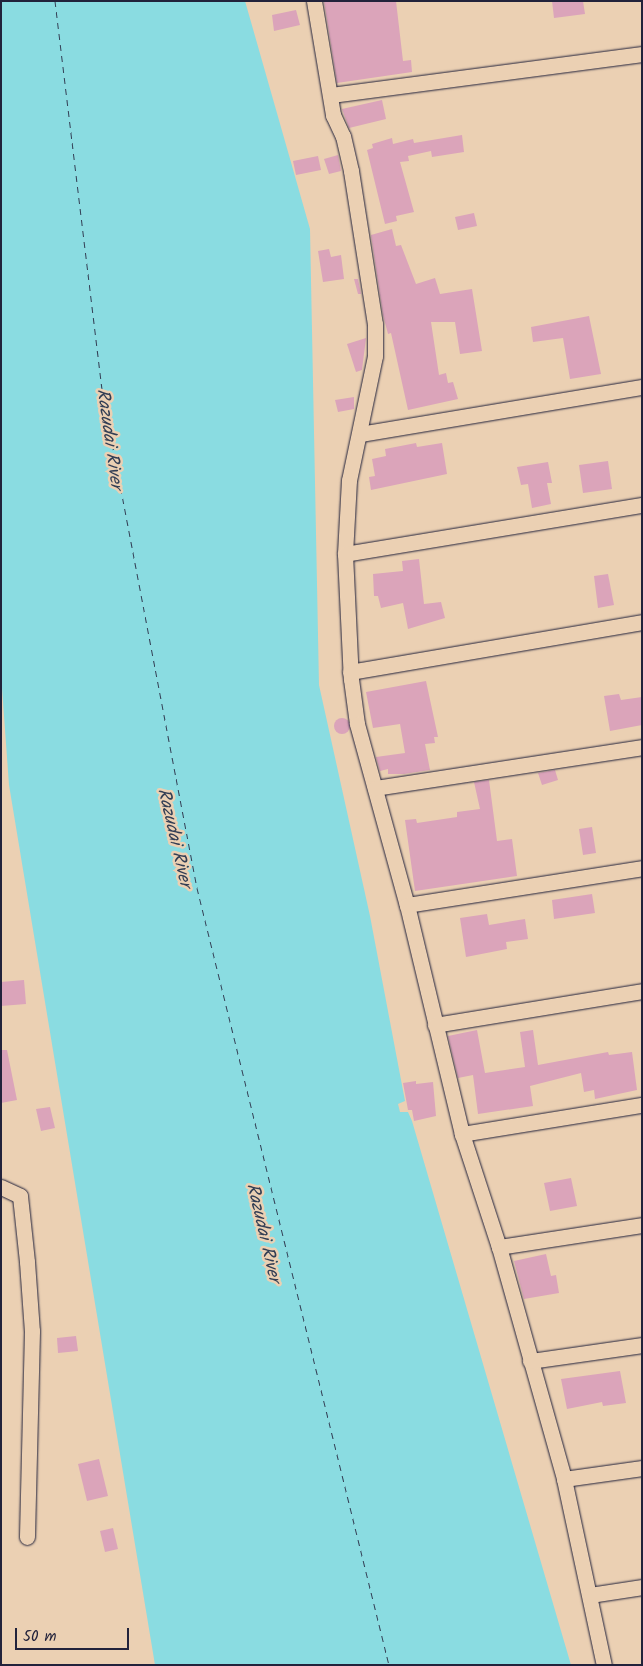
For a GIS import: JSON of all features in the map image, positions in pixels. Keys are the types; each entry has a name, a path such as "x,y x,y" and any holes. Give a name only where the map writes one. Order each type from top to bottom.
{"street":[{"path":"314,1 333,115 343,136 350,171 375,324 375,356 349,480 345,554 350,672 357,724 407,905 462,1134 499,1247 564,1479 604,1665"},
{"path":"331,95 642,54"},
{"path":"360,434 642,387"},
{"path":"345,554 642,505"},
{"path":"350,672 642,622"},
{"path":"375,788 642,746"},
{"path":"407,905 642,868"},
{"path":"435,1025 642,991"},
{"path":"462,1134 642,1105"},
{"path":"1,1187 20,1196 28,1262 32,1331 27,1537"},
{"path":"499,1247 642,1225"},
{"path":"530,1360 642,1345"},
{"path":"564,1479 642,1468"},
{"path":"590,1595 642,1587"}],"water":[{"name":"Razudai River","path":"1,1 245,1 310,229 319,685 370,916 405,1101 398,1104 400,1112 408,1112 412,1121 571,1665 155,1665 9,785 1,674"}],"building":[{"path":"324,1 396,1 403,61 411,60 412,72 337,83"},
{"path":"552,1 583,1 585,14 554,18"},
{"path":"296,10 300,25 274,31 272,15"},
{"path":"382,100 386,119 349,128 342,109"},
{"path":"462,135 464,152 432,157 431,151 408,156 409,161 400,162 414,212 396,216 397,221 385,224 367,150 373,148 372,144 392,138 393,144 413,139 414,143"},
{"path":"338,155 341,171 329,174 324,159"},
{"path":"318,156 321,170 296,175 293,161"},
{"path":"474,213 477,226 458,230 455,217"},
{"path":"392,229 396,246 401,245 416,284 435,278 440,294 472,289 482,351 460,354 455,322 431,322 439,375 446,373 448,383 453,382 458,399 408,410 391,333 388,334 383,315 371,235"},
{"path":"329,249 331,257 341,255 344,279 323,282 318,251"},
{"path":"354,279 358,279 361,294 358,294"},
{"path":"589,316 601,374 570,379 563,338 533,342 531,327"},
{"path":"366,338 362,370 356,372 347,344"},
{"path":"354,397 354,409 338,412 335,400"},
{"path":"416,443 417,447 442,443 447,474 371,490 369,477 375,476 372,459 386,456 385,449"},
{"path":"608,461 612,489 583,493 579,465"},
{"path":"548,462 552,483 547,483 551,504 532,508 528,484 521,485 517,467"},
{"path":"419,559 424,604 441,602 445,618 408,629 403,603 381,608 378,596 374,596 373,574 403,571 402,561"},
{"path":"608,574 614,605 598,608 594,576"},
{"path":"426,681 438,737 434,737 435,743 425,744 430,770 404,774 388,774 388,769 380,771 376,757 405,753 400,724 373,728 366,692"},
{"path":"619,694 621,700 642,697 642,725 610,731 604,696"},
{"path":"342,718 350,726 342,734 334,726"},
{"path":"555,770 558,780 542,785 538,773"},
{"path":"489,780 497,841 512,839 517,876 415,891 405,820 416,819 417,823 457,817 457,812 480,809 474,782"},
{"path":"592,827 596,853 583,855 579,829"},
{"path":"592,894 595,913 554,919 552,900"},
{"path":"487,914 489,925 525,919 528,939 506,942 507,949 466,957 460,918"},
{"path":"24,980 26,1004 1,1006 1,982"},
{"path":"477,1030 485,1073 525,1067 520,1032 533,1030 538,1065 608,1052 609,1055 632,1052 637,1090 595,1099 594,1090 584,1092 581,1073 530,1086 533,1106 478,1114 473,1075 458,1078 448,1036"},
{"path":"1,1050 7,1050 17,1100 1,1103"},
{"path":"416,1081 416,1084 433,1082 436,1116 414,1121 412,1110 408,1110 403,1083"},
{"path":"50,1107 55,1128 41,1131 36,1109"},
{"path":"571,1178 577,1206 550,1211 544,1183"},
{"path":"546,1254 551,1276 556,1275 559,1293 524,1299 514,1261"},
{"path":"76,1336 78,1351 58,1353 57,1338"},
{"path":"620,1371 626,1403 603,1406 602,1402 567,1409 561,1379"},
{"path":"99,1459 108,1496 87,1501 78,1464"},
{"path":"113,1528 118,1549 105,1552 100,1531"}],"ferry route":[{"path":"55,1 102,390 197,888 389,1665"}]}
